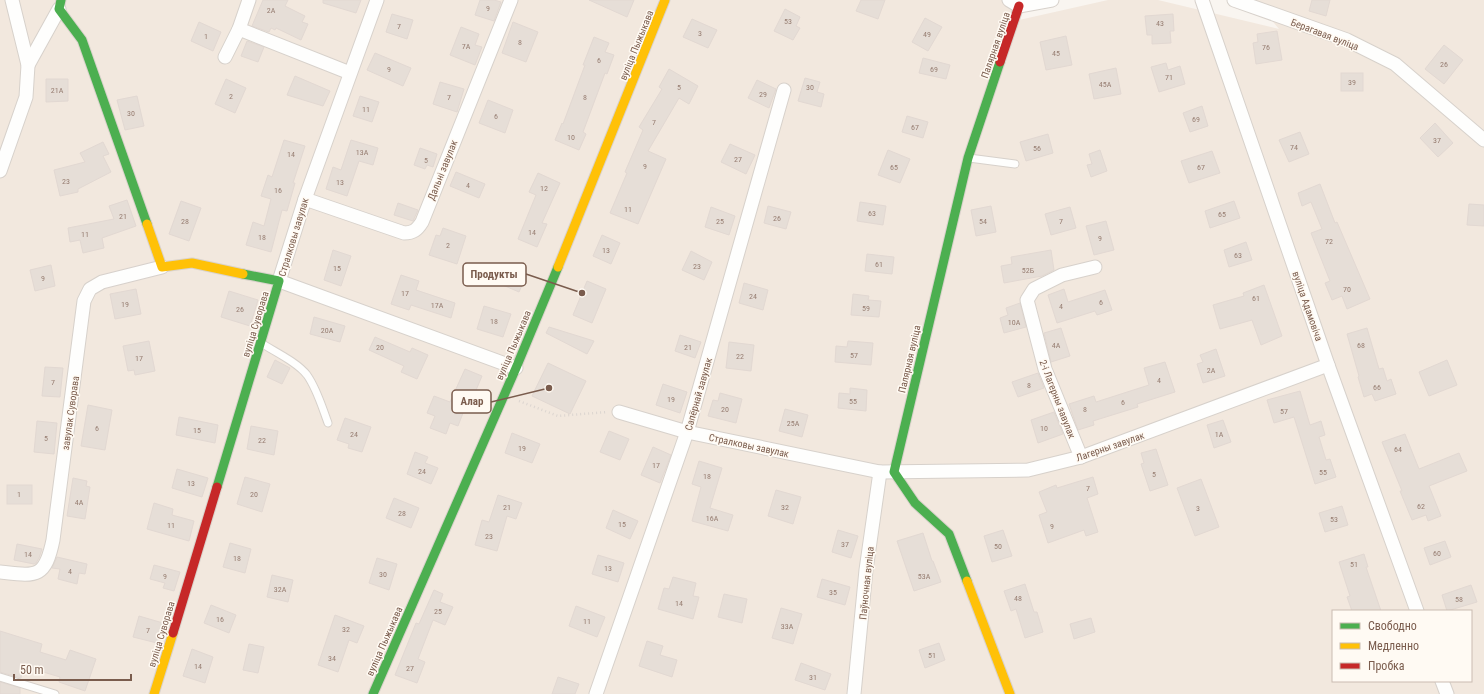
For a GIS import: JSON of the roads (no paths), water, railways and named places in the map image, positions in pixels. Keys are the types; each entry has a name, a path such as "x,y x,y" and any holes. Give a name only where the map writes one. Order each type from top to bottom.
{"street":[{"path":"0,171 26,97 28,65 12,0"},
{"path":"225,57 239,29 249,0"},
{"name":"Стралковы завулак","path":"377,0 304,199 279,281 516,368"},
{"name":"Дальні завулак","path":"304,199 404,233 411,233 418,230 511,0"},
{"name":"вуліца Пыжыкава","path":"373,694 516,368 665,0"},
{"path":"1014,3 1052,0"},
{"name":"вуліца Адамовіча","path":"1202,0 1328,365 1417,610"},
{"name":"Берагавая вуліца","path":"1234,0 1347,40 1395,64 1484,140"},
{"name":"Палярная вуліца","path":"894,472 968,158 1014,3"},
{"path":"28,65 60,4"},
{"path":"60,4 82,40 162,267"},
{"path":"239,29 350,73"},
{"name":"Сапёрнай завулак","path":"596,694 687,432 784,90"},
{"name":"вуліца Суворава","path":"154,694 279,281 192,263 162,267"},
{"name":"завулак Суворава","path":"0,572 25,574 34,573 42,569 50,556 84,301 90,289 102,282 162,267"},
{"name":"2-і Лагерны завулак","path":"1081,457 1045,369 1027,300 1034,289 1062,275 1095,267"},
{"name":"Лагерны завулак","path":"880,472 1028,470 1081,457 1328,365"},
{"name":"Стралковы завулак","path":"619,412 687,432 880,472"},
{"name":"Паўночная вуліца","path":"854,694 866,570 880,472"},
{"path":"894,472 915,503 949,534 1010,694"},
{"path":"1442,682 1447,694"}],"lane":[{"path":"968,158 1015,164"},
{"path":"261,343 289,360 306,374 316,392 328,423"},
{"path":"0,677 55,694"}],"place":[{"name":"Продукты","path":"582,293"},
{"name":"Алар","path":"549,388"}]}
